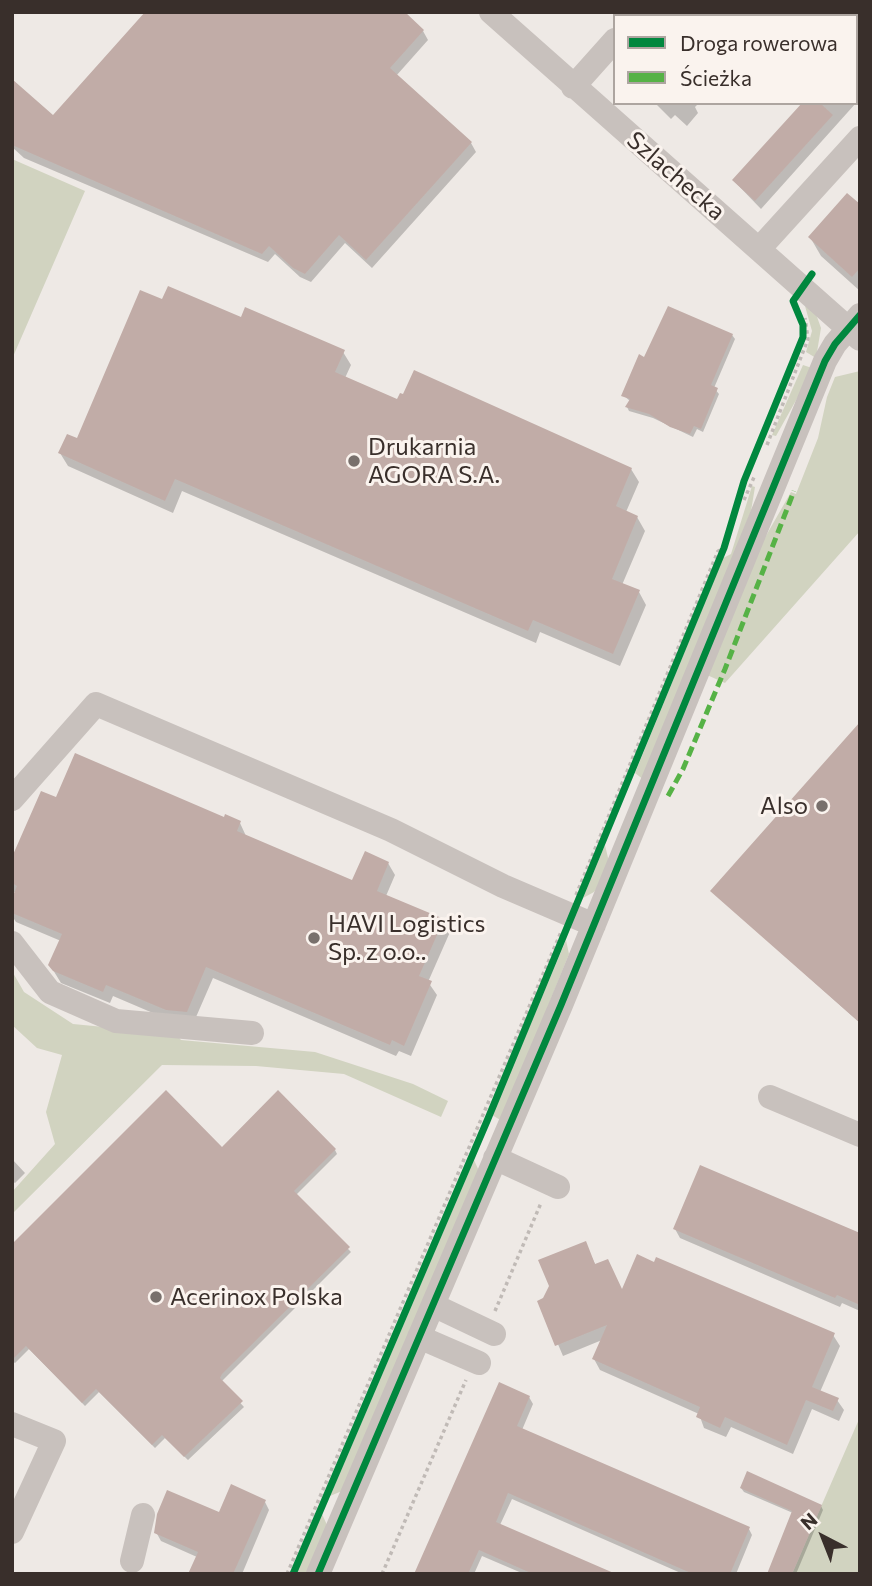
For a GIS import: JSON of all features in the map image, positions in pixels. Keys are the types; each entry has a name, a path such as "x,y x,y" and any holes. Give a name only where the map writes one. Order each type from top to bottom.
{"street":[{"name":"Szlachecka","path":"491,12 802,286 856,327"},
{"path":"573,86 613,42"},
{"path":"759,248 860,138"},
{"path":"318,1574 495,1158 578,918 823,366 856,327"},
{"path":"12,799 96,704 391,830 503,887 578,918"},
{"path":"12,943 50,992 116,1021 252,1033"},
{"path":"770,1097 860,1135"},
{"path":"495,1158 558,1187"},
{"path":"433,1305 494,1334"},
{"path":"419,1338 479,1363"},
{"path":"12,1424 54,1441 12,1532"},
{"path":"132,1561 144,1515"}],"path":[{"path":"759,445 803,337 803,325 793,302 802,286"},
{"path":"766,452 768,437 808,339 803,311"},
{"path":"739,506 749,469"},
{"path":"739,506 749,483 759,469"},
{"path":"293,1574 578,918 727,543"},
{"path":"287,1574 578,918"}],"green space":[{"path":"12,159 85,191 12,359"},
{"path":"805,306 816,314 821,328 816,358 806,352 812,331"},
{"path":"803,365 812,368 776,436 772,435"},
{"path":"860,371 860,531 725,683 707,675 759,548 791,492 796,494 818,438 827,397 835,377"},
{"path":"752,486 755,487 751,511 644,780 635,773 723,558 731,554"},
{"path":"605,845 609,862 603,881 594,892 583,898"},
{"path":"566,940 569,954 502,1121 492,1115"},
{"path":"12,971 24,992 73,1024 176,1034 181,1040 315,1052 413,1084 448,1101 441,1117 344,1074 256,1066 162,1065 12,1214 12,1192 55,1144 46,1112 62,1055 37,1048 12,1025"},
{"path":"474,1160 479,1171 342,1491 330,1496"},
{"path":"860,1417 860,1574 792,1574 816,1518"},
{"path":"322,1514 327,1525 308,1574 296,1574"}],"building":[{"path":"145,12 405,12 424,30 390,68 472,142 366,260 339,235 305,274 293,268 269,246 262,254 12,145 12,79 53,115"},
{"path":"800,105 822,105 833,115 755,201 732,180"},
{"path":"847,193 860,204 860,268 852,277 808,237"},
{"name":"Drukarnia AGORA S.A.","path":"168,286 241,317 245,307 345,350 335,372 397,399 400,393 403,394 414,370 632,468 616,506 638,516 612,579 640,590 613,654 533,620 528,631 175,479 165,501 58,453 67,434 77,438 140,290 162,299"},
{"path":"668,306 733,334 711,385 718,388 701,429 694,426 690,434 670,427 649,414 625,407 630,399 621,396 639,354 644,357"},
{"name":"Also","path":"860,722 860,1023 710,891"},
{"path":"75,753 224,817 225,814 241,821 237,831 352,880 365,851 389,862 377,891 444,919 419,976 432,981 404,1046 392,1040 390,1045 206,967 187,1012 166,1010 106,985 103,992 53,971 48,965 62,934 12,913 12,898 17,886 12,883 12,857 41,791 56,797"},
{"name":"Acerinox Polska","path":"166,1090 222,1147 278,1090 336,1149 294,1191 350,1247 222,1374 220,1378 243,1401 184,1457 162,1435 152,1445 96,1389 82,1403 26,1346 12,1360 12,1244"},
{"path":"700,1165 860,1233 860,1305 837,1295 835,1298 673,1229"},
{"path":"586,1241 595,1264 608,1259 622,1289 637,1254 654,1262 656,1257 835,1333 812,1387 839,1398 833,1411 806,1400 787,1445 725,1417 720,1428 696,1417 700,1407 592,1359 607,1325 555,1346 537,1301 543,1298 549,1286 538,1260"},
{"path":"499,1382 530,1396 517,1426 750,1527 730,1574 693,1574 508,1493 496,1522 616,1574 533,1574 479,1550 468,1574 414,1574"},
{"path":"747,1471 822,1505 792,1574 767,1574 792,1511 740,1488"},
{"path":"231,1484 266,1500 233,1574 188,1574 198,1552 154,1533 157,1514 167,1490 219,1512"}],"marked path":[{"path":"668,796 683,769 725,669 794,491"}],"cycle path":[{"path":"293,1574 487,1121 724,548 744,481 803,337 803,325 793,301 812,274"},
{"path":"318,1574 561,1005 825,361 835,344 860,315"}],"place":[{"name":"Drukarnia AGORA S.A.","path":"354,461"},
{"name":"Also","path":"822,806"},
{"name":"HAVI Logistics Sp. z o.o..","path":"314,938"},
{"name":"Acerinox Polska","path":"156,1297"}]}
